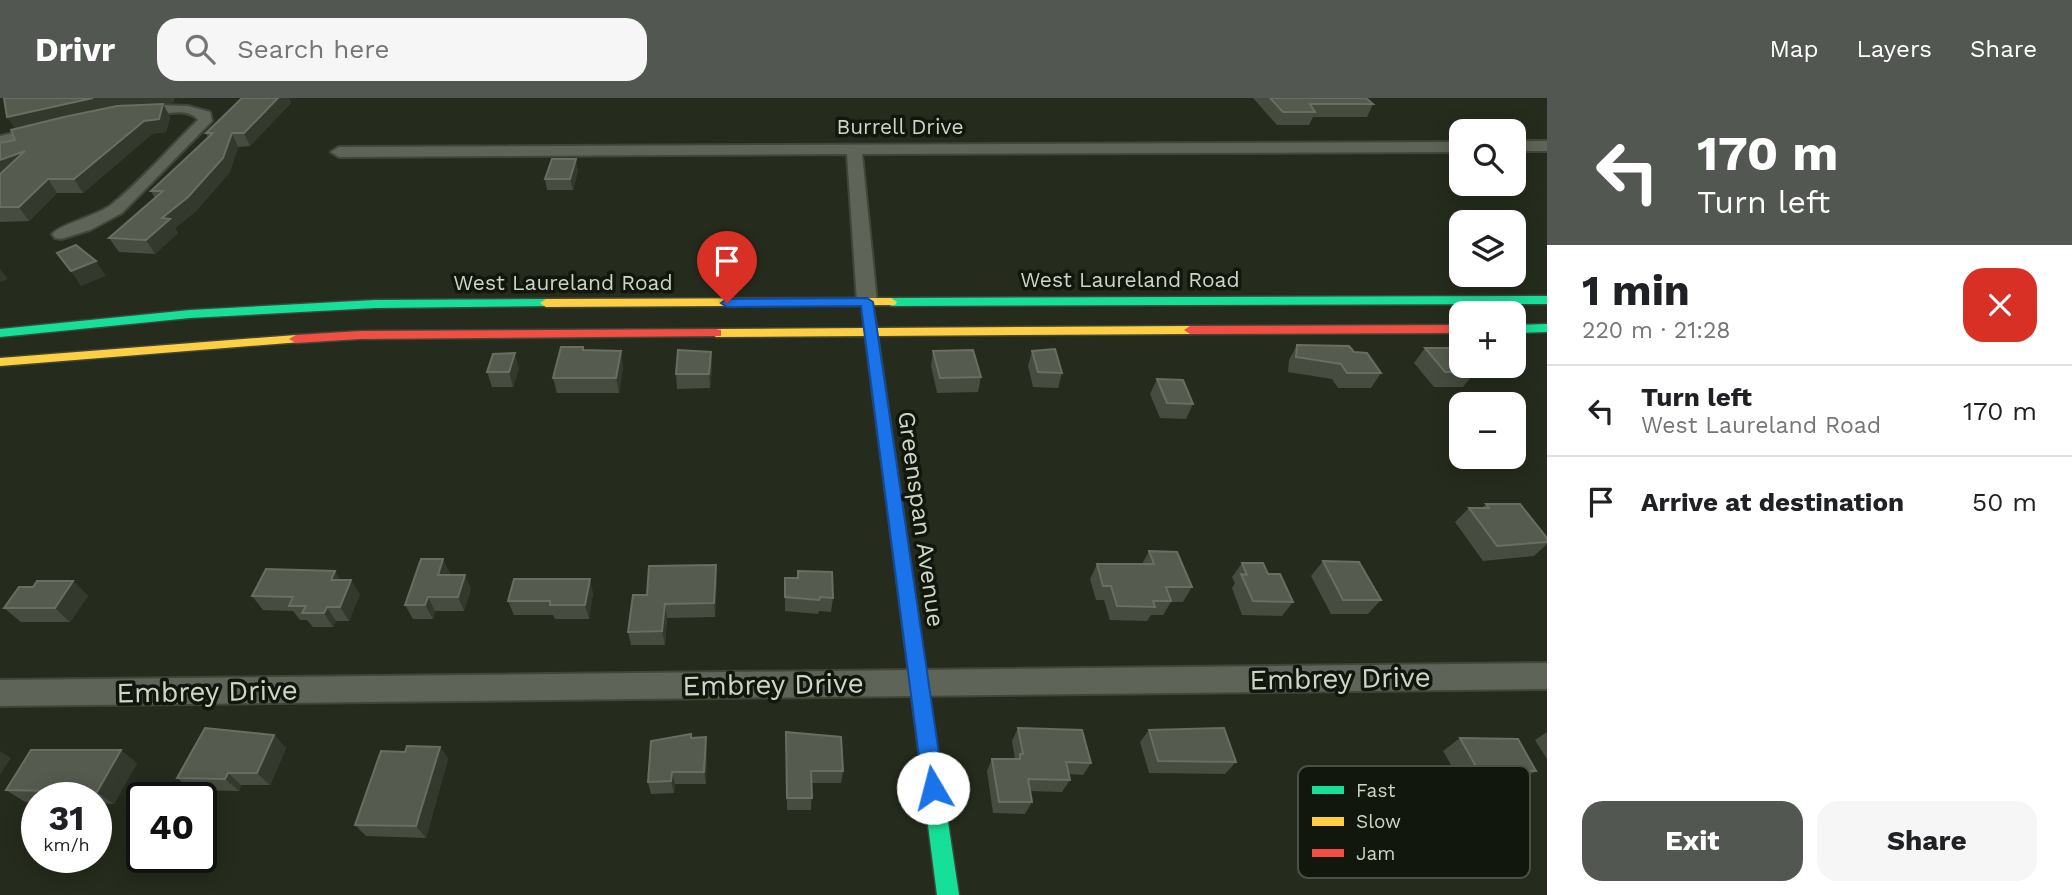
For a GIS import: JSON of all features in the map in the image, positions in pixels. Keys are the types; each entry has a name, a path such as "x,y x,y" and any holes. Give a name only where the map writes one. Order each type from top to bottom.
{"main road":[{"name":"West Laureland Road","path":"0,333 190,314 375,304 1547,300"},
{"name":"Greenspan Avenue","path":"867,302 948,895"},
{"path":"360,335 375,304"},
{"path":"1526,328 1547,328"},
{"path":"0,362 168,346 360,335 1449,329"}],"street":[{"path":"61,234 84,226 116,209 205,121 205,116 197,112 180,110 154,110 116,116"},
{"path":"0,141 60,127"},
{"path":"1526,146 1547,146"},
{"name":"Burrell Drive","path":"339,152 1449,147"},
{"name":"Greenspan Avenue","path":"854,149 867,302"},
{"name":"Embrey Drive","path":"0,693 1547,676"}],"building":[{"path":"4,98 93,98 7,117"},
{"path":"242,98 278,98 244,133 232,133 223,158 188,197 162,218 170,219 146,240 109,238 163,191 151,191 213,133 206,133"},
{"path":"1270,98 1366,98 1373,104 1310,104 1315,112 1283,112"},
{"path":"163,104 159,119 144,121 74,179 48,179 19,207 0,207 0,174 25,151 0,160 0,143 15,140 11,130 117,106"},
{"path":"552,159 576,159 570,179 545,179"},
{"path":"76,245 96,261 71,271 57,253"},
{"path":"1297,345 1349,346 1354,352 1367,353 1381,373 1347,373 1341,364 1296,357"},
{"path":"561,347 621,351 616,378 553,378"},
{"path":"1425,348 1449,348 1449,372 1445,372"},
{"path":"1055,349 1062,373 1038,372 1032,351"},
{"path":"678,350 711,352 709,374 676,374"},
{"path":"973,350 981,377 940,378 933,351"},
{"path":"515,353 509,372 487,372 493,354"},
{"path":"1157,379 1183,380 1193,404 1167,403"},
{"path":"1486,504 1520,504 1547,538 1547,542 1497,546 1469,508 1489,508"},
{"path":"1149,551 1177,552 1192,587 1166,587 1171,601 1153,601 1155,607 1117,606 1111,586 1103,586 1097,564 1154,564"},
{"path":"421,559 443,559 438,575 465,575 458,597 428,597 425,605 405,605"},
{"path":"1323,561 1359,562 1381,600 1343,600"},
{"path":"1242,563 1263,563 1268,574 1280,574 1293,602 1253,601 1241,574 1247,575"},
{"path":"716,565 714,603 665,604 662,631 628,632 633,595 647,595 649,566"},
{"path":"266,569 335,571 331,580 351,580 340,607 327,607 324,613 302,613 306,606 289,606 293,597 252,596"},
{"path":"798,571 832,572 833,598 820,597 819,600 785,597 785,578 798,578"},
{"path":"514,579 590,579 585,605 550,605 550,601 508,601"},
{"path":"37,581 73,581 55,608 4,608 19,587 33,587"},
{"path":"205,728 274,735 257,773 228,773 225,779 177,778"},
{"path":"1018,728 1082,730 1091,763 1066,762 1070,780 1028,779 1032,802 999,802 992,759 1020,759 1020,754 1023,754"},
{"path":"1224,728 1236,762 1158,761 1149,730"},
{"path":"786,732 841,737 843,771 811,771 812,798 787,798"},
{"path":"691,734 691,738 706,737 704,772 672,772 671,781 648,782 651,741"},
{"path":"1460,738 1518,739 1536,771 1530,771 1530,766 1476,766"},
{"path":"407,746 440,747 416,826 355,825 381,751 405,752"},
{"path":"31,750 121,750 103,782 21,782 21,790 6,790"}],"traffic: fast":[{"path":"891,302 1547,300"},
{"path":"0,333 190,314 375,304 546,303"},
{"path":"1526,329 1547,328"},
{"path":"935,802 948,895"}],"traffic: slow":[{"path":"546,303 891,302"},
{"path":"868,311 935,802"},
{"path":"716,333 1190,330"},
{"path":"0,362 296,339"}],"traffic: jam":[{"path":"1190,330 1449,329"},
{"path":"296,339 360,335 716,333"}],"route":[{"path":"727,303 867,302 933,788"}]}
